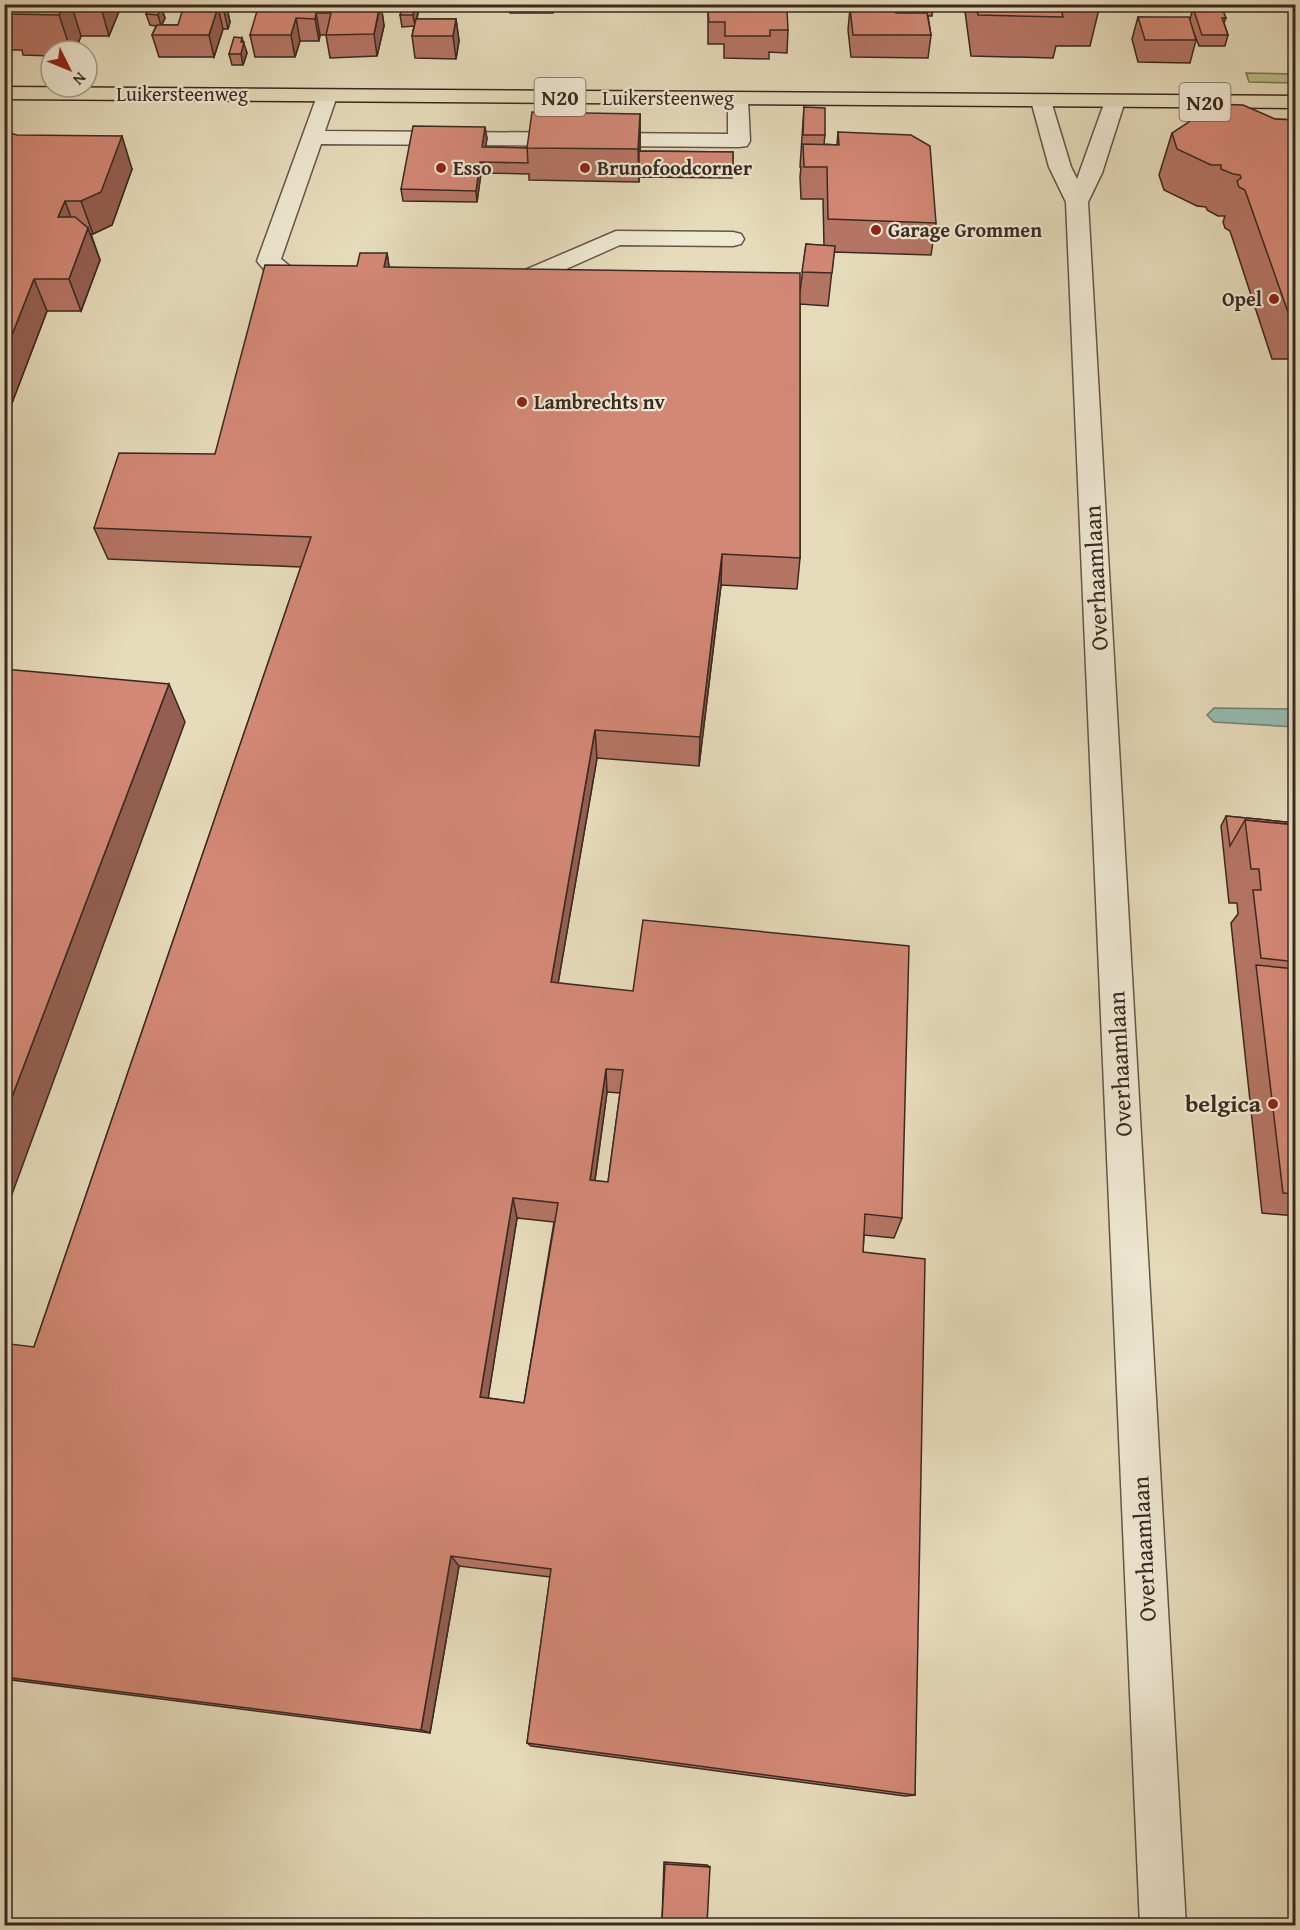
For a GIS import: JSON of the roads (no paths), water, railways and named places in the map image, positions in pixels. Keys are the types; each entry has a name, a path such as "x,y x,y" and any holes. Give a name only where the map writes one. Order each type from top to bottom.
{"main road":[{"name":"Luikersteenweg","path":"4,93 1296,102"}],"street":[{"path":"327,96 269,261 291,280 339,279"},
{"path":"312,136 739,141 738,99"},
{"name":"Overhaamlaan","path":"1041,100 1060,167 1077,202 1163,1926"},
{"name":"Overhaamlaan","path":"1077,202 1091,173 1114,101"},
{"path":"482,277 529,277 616,238 733,239"}],"water":[{"path":"1214,708 1295,709 1295,727 1214,722 1207,715"}],"place":[{"name":"Esso","path":"441,168"},
{"name":"Brunofoodcorner","path":"585,168"},
{"name":"Garage Grommen","path":"876,230"},
{"name":"Opel","path":"1274,299"},
{"name":"Lambrechts nv","path":"522,402"},
{"name":"belgica","path":"1273,1104"}]}
